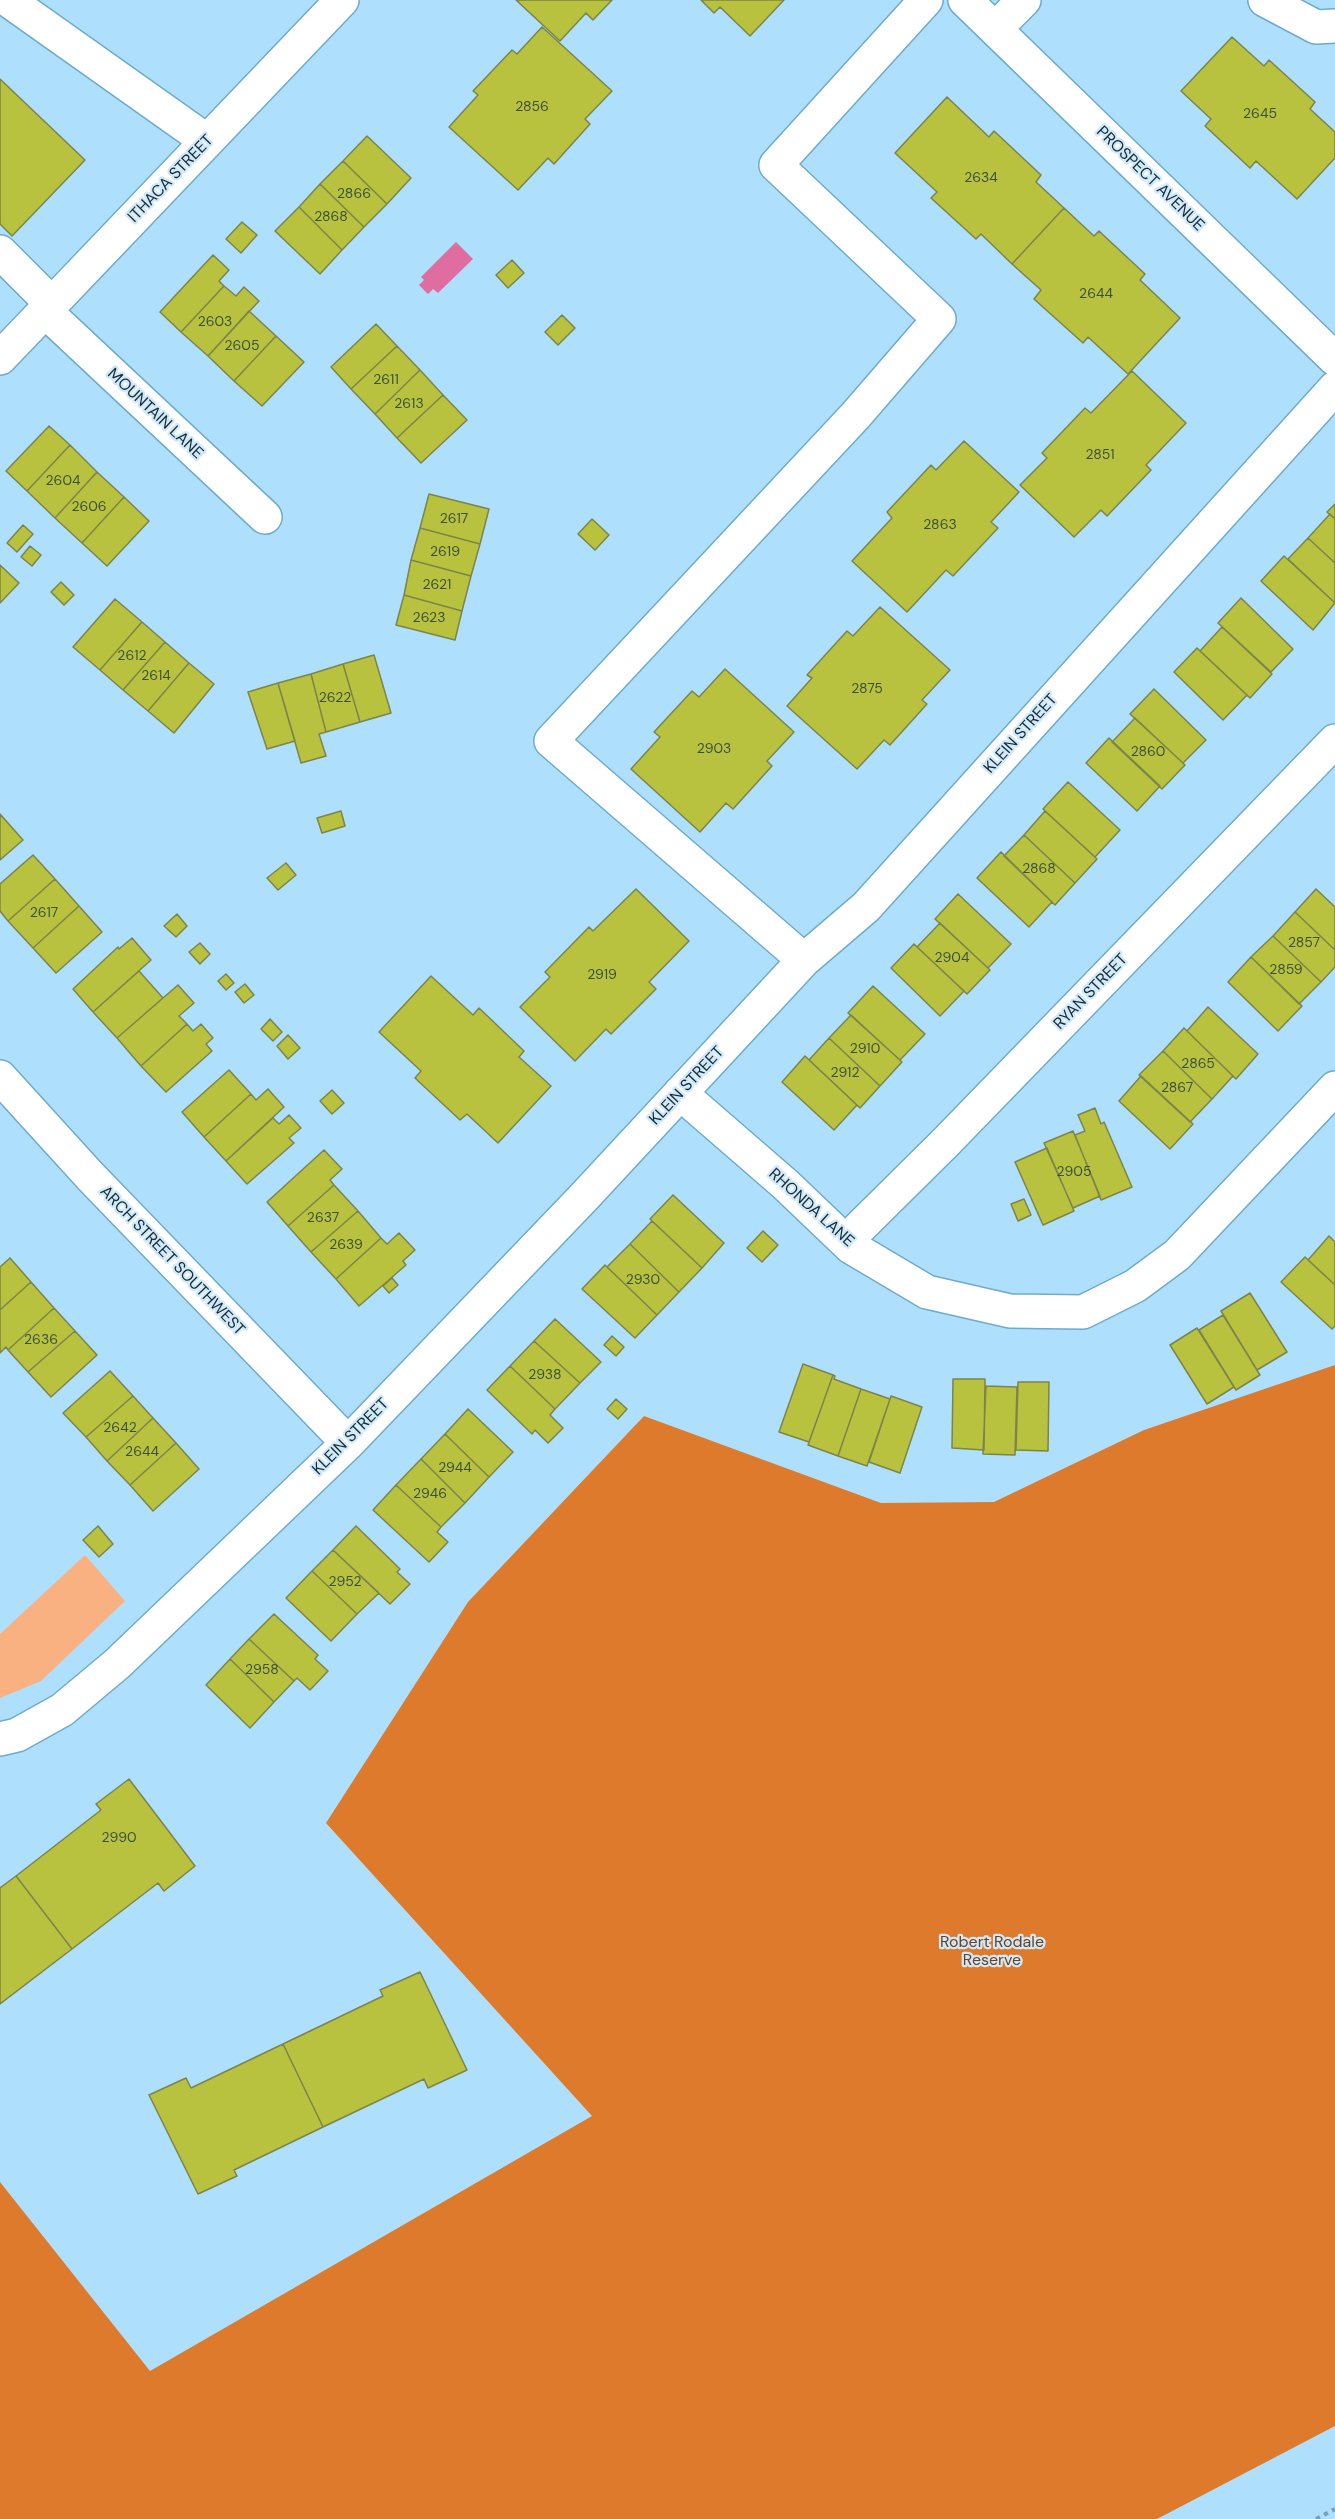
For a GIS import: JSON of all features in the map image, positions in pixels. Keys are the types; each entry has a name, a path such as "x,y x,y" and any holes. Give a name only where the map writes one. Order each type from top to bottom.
{"street":[{"path":"8,0 207,141"},
{"name":"ITHACA STREET","path":"0,358 342,0"},
{"path":"804,960 551,741 856,415 939,319 776,165 926,0"},
{"name":"PROSPECT AVENUE","path":"965,0 1335,359"},
{"path":"996,28 1024,0"},
{"path":"1265,0 1316,27 1335,26"},
{"name":"MOUNTAIN LANE","path":"0,252 49,308 265,517"},
{"name":"KLEIN STREET","path":"0,1739 16,1735 62,1710 117,1664 348,1443 584,1197 804,960 866,907 1335,388"},
{"name":"RYAN STREET","path":"846,1241 946,1142 1335,741"},
{"name":"ARCH STREET SOUTHWEST","path":"0,1077 90,1176 348,1443"},
{"name":"RHONDA LANE","path":"680,1093 785,1184 851,1246 927,1292 1010,1311 1083,1312 1135,1286 1177,1255 1335,1088"}],"path":[{"path":"1316,2519 1335,2509"}],"shaded area":[{"path":"456,242 473,259 438,293 433,289 428,294 419,285 424,280 421,277"},
{"path":"85,1555 125,1601 41,1681 0,1698 0,1634"}],"green space":[{"name":"Robert Rodale Reserve","path":"1335,1365 1335,2426 1157,2519 0,2519 0,2182 150,2371 592,2116 326,1823 468,1602 644,1416 881,1503 994,1502 1144,1430"}],"building":[{"path":"516,0 612,0 593,20 586,13 560,41"},
{"path":"701,0 784,0 750,36 720,7 714,13"},
{"path":"542,27 612,91 585,119 590,124 554,164 548,158 518,190 449,127 478,95 473,91 512,50 517,54"},
{"path":"1232,37 1264,66 1269,60 1315,102 1310,109 1335,132 1335,158 1297,199 1256,161 1250,168 1205,126 1211,119 1181,91"},
{"path":"0,79 85,160 12,236 0,224"},
{"path":"947,97 989,137 994,131 1041,175 1036,182 1064,208 1012,264 981,234 976,239 931,198 937,192 895,153"},
{"path":"367,136 411,178 387,204 343,161"},
{"path":"343,161 387,204 364,227 320,184"},
{"path":"320,184 364,227 342,250 299,207"},
{"path":"299,207 342,250 320,274 275,231"},
{"path":"1064,208 1094,236 1099,231 1145,274 1140,280 1180,318 1128,374 1088,337 1083,343 1034,299 1041,290 1012,264"},
{"path":"242,222 257,235 241,253 226,239"},
{"path":"213,255 229,270 219,281 224,286 181,332 160,312"},
{"path":"512,260 524,273 508,288 496,275"},
{"path":"224,286 236,296 244,287 259,301 208,356 181,332"},
{"path":"249,311 276,336 234,381 208,356"},
{"path":"562,315 575,328 558,345 545,332"},
{"path":"376,324 397,346 351,389 331,367"},
{"path":"276,336 304,362 262,406 234,381"},
{"path":"397,346 420,370 375,414 351,389"},
{"path":"420,370 443,395 397,438 375,414"},
{"path":"1132,371 1186,423 1146,465 1151,470 1107,516 1101,510 1074,537 1020,485 1047,458 1042,453 1085,408 1091,413"},
{"path":"443,395 467,420 421,463 397,438"},
{"path":"49,426 70,445 27,491 6,471"},
{"path":"964,441 1019,492 991,522 998,528 953,576 946,570 907,612 852,561 892,518 887,512 931,465 936,470"},
{"path":"70,445 97,472 55,518 27,491"},
{"path":"97,472 124,497 82,543 55,518"},
{"path":"429,494 489,509 480,544 420,528"},
{"path":"124,497 149,521 107,566 82,543"},
{"path":"1335,504 1335,519 1327,512"},
{"path":"1330,514 1335,519 1335,563 1308,538"},
{"path":"592,519 609,535 595,550 578,534"},
{"path":"23,525 33,534 17,552 7,543"},
{"path":"420,528 480,544 471,576 411,560"},
{"path":"1308,538 1335,563 1335,603 1288,559"},
{"path":"30,546 41,555 32,566 21,557"},
{"path":"1284,556 1335,603 1313,630 1261,581"},
{"path":"411,560 471,576 462,611 404,595"},
{"path":"0,565 19,583 0,603"},
{"path":"61,582 74,595 64,605 51,592"},
{"path":"404,595 462,611 455,640 396,625"},
{"path":"1241,598 1293,649 1271,672 1218,623"},
{"path":"115,599 142,622 100,670 73,647"},
{"path":"880,607 950,670 922,700 927,704 890,745 884,740 857,769 787,706 812,678 807,675 847,631 853,636"},
{"path":"142,622 165,642 123,690 100,670"},
{"path":"1222,627 1272,674 1250,698 1200,651"},
{"path":"165,642 189,663 148,711 123,690"},
{"path":"1197,648 1247,695 1223,720 1174,672"},
{"path":"374,655 391,713 360,722 343,664"},
{"path":"189,663 214,684 174,733 148,711"},
{"path":"343,664 360,722 326,732 311,674"},
{"path":"725,669 794,732 767,761 772,766 733,809 726,803 700,832 631,769 660,737 654,732 692,691 699,697"},
{"path":"311,674 326,732 319,734 326,756 301,763 278,683"},
{"path":"278,683 295,741 267,749 248,692"},
{"path":"1154,689 1206,740 1183,763 1130,714"},
{"path":"1135,718 1185,765 1162,789 1112,742"},
{"path":"1109,738 1160,786 1137,811 1086,763"},
{"path":"1068,782 1120,830 1095,857 1043,809"},
{"path":"341,811 345,826 322,833 317,818"},
{"path":"1045,811 1097,859 1075,883 1024,835"},
{"path":"0,814 23,840 0,860"},
{"path":"1024,835 1075,883 1055,905 1004,856"},
{"path":"1001,852 1052,902 1029,927 977,878"},
{"path":"33,855 55,879 8,921 0,911 0,884"},
{"path":"286,863 296,875 278,890 267,878"},
{"path":"55,879 79,906 33,948 8,921"},
{"path":"636,889 689,941 649,982 656,989 611,1034 606,1029 575,1061 520,1007 550,977 545,972 589,927 593,931"},
{"path":"1316,889 1335,907 1335,950 1295,912"},
{"path":"958,894 1011,944 988,968 935,919"},
{"path":"79,906 102,932 56,973 33,948"},
{"path":"1295,912 1335,950 1335,967 1321,982 1273,936"},
{"path":"177,914 187,926 176,937 164,926"},
{"path":"940,923 990,970 967,994 917,947"},
{"path":"1273,936 1321,982 1299,1004 1251,957"},
{"path":"132,938 151,960 93,1012 73,989 118,947 119,949"},
{"path":"200,943 210,954 200,964 189,952"},
{"path":"914,944 964,991 940,1016 891,968"},
{"path":"1251,957 1302,1006 1278,1031 1228,982"},
{"path":"139,971 163,998 117,1038 93,1012"},
{"path":"226,974 234,983 226,990 218,981"},
{"path":"431,976 473,1015 479,1008 524,1051 519,1057 551,1086 498,1143 467,1114 460,1120 415,1078 421,1071 379,1032"},
{"path":"245,984 254,995 244,1003 235,992"},
{"path":"178,985 194,1003 179,1016 187,1024 141,1066 117,1038"},
{"path":"873,986 925,1034 900,1060 848,1013"},
{"path":"1208,1007 1258,1054 1236,1079 1187,1031"},
{"path":"851,1015 902,1062 880,1086 829,1038"},
{"path":"270,1019 282,1032 273,1041 261,1029"},
{"path":"187,1024 193,1031 201,1024 213,1038 206,1044 212,1051 166,1092 141,1066"},
{"path":"1184,1028 1233,1076 1212,1099 1163,1051"},
{"path":"288,1035 300,1048 288,1059 277,1046"},
{"path":"829,1038 880,1086 860,1108 809,1060"},
{"path":"1163,1051 1212,1099 1190,1122 1139,1075"},
{"path":"805,1056 857,1105 834,1130 782,1082"},
{"path":"229,1070 251,1094 204,1137 182,1112"},
{"path":"1141,1076 1193,1124 1170,1149 1119,1101"},
{"path":"268,1089 284,1107 226,1161 204,1137 251,1094 256,1100"},
{"path":"332,1090 344,1103 332,1114 320,1101"},
{"path":"1095,1108 1101,1124 1104,1122 1132,1187 1101,1200 1075,1135 1085,1131 1078,1115"},
{"path":"289,1115 301,1128 289,1138 294,1143 247,1184 226,1161 273,1118 279,1124"},
{"path":"1073,1131 1100,1196 1073,1208 1044,1143"},
{"path":"1047,1148 1074,1211 1043,1225 1015,1162"},
{"path":"324,1150 342,1169 330,1180 334,1185 288,1226 267,1202"},
{"path":"334,1185 358,1211 311,1252 288,1226"},
{"path":"673,1195 724,1243 702,1268 650,1219"},
{"path":"1024,1199 1031,1215 1018,1221 1011,1204"},
{"path":"358,1211 381,1238 336,1279 311,1252"},
{"path":"652,1221 702,1268 679,1292 630,1244"},
{"path":"763,1231 778,1245 762,1262 747,1248"},
{"path":"399,1233 415,1250 403,1261 406,1265 359,1306 336,1279 381,1238 387,1244"},
{"path":"1329,1236 1335,1242 1335,1285 1308,1260"},
{"path":"630,1244 679,1292 657,1315 607,1267"},
{"path":"1305,1257 1335,1285 1335,1326 1332,1329 1281,1282"},
{"path":"10,1258 31,1282 0,1310 0,1267"},
{"path":"605,1265 657,1315 635,1338 582,1289"},
{"path":"392,1278 398,1285 389,1293 383,1286"},
{"path":"31,1282 54,1308 8,1350 6,1347 0,1353 0,1310"},
{"path":"1250,1293 1287,1352 1257,1370 1221,1311"},
{"path":"54,1308 75,1331 28,1372 8,1350"},
{"path":"1223,1315 1260,1375 1236,1390 1199,1330"},
{"path":"555,1319 601,1362 580,1383 534,1341"},
{"path":"1197,1328 1234,1387 1207,1404 1170,1345"},
{"path":"75,1331 97,1355 51,1397 28,1372"},
{"path":"612,1336 624,1347 616,1356 604,1345"},
{"path":"534,1341 580,1383 555,1409 510,1366"},
{"path":"803,1364 833,1375 809,1442 779,1432"},
{"path":"510,1366 555,1409 550,1415 563,1428 548,1443 535,1430 532,1434 487,1390"},
{"path":"110,1371 133,1396 86,1437 63,1413"},
{"path":"833,1375 834,1379 861,1389 838,1456 808,1445"},
{"path":"953,1379 985,1379 984,1450 952,1448"},
{"path":"1018,1382 1049,1382 1048,1451 1016,1450"},
{"path":"986,1386 1017,1387 1015,1455 983,1454"},
{"path":"861,1389 890,1399 867,1466 838,1456"},
{"path":"133,1396 153,1418 107,1461 86,1437"},
{"path":"891,1396 922,1407 900,1473 869,1462"},
{"path":"616,1399 627,1409 618,1419 607,1409"},
{"path":"468,1409 513,1452 489,1477 445,1434"},
{"path":"153,1418 176,1443 130,1485 107,1461"},
{"path":"445,1434 489,1477 465,1503 421,1459"},
{"path":"176,1443 199,1469 153,1511 130,1485"},
{"path":"421,1459 465,1503 441,1527 396,1485"},
{"path":"396,1485 441,1527 437,1532 448,1542 429,1562 373,1510"},
{"path":"98,1526 113,1544 99,1557 83,1540"},
{"path":"356,1526 400,1569 397,1572 410,1584 390,1604 333,1550"},
{"path":"333,1550 379,1593 357,1614 312,1571"},
{"path":"312,1571 357,1614 331,1641 286,1598"},
{"path":"274,1614 318,1655 315,1659 328,1671 310,1690 297,1678 294,1681 249,1639"},
{"path":"249,1639 294,1681 274,1702 230,1659"},
{"path":"230,1659 274,1702 250,1728 206,1685"},
{"path":"129,1779 195,1866 164,1891 158,1883 72,1949 16,1876 101,1810 96,1804"},
{"path":"16,1876 72,1949 0,2004 0,1888"},
{"path":"420,1972 467,2070 428,2088 424,2079 323,2127 283,2044 383,1996 380,1990"},
{"path":"283,2044 323,2127 234,2170 237,2176 198,2194 149,2095 186,2078 191,2088"}]}
